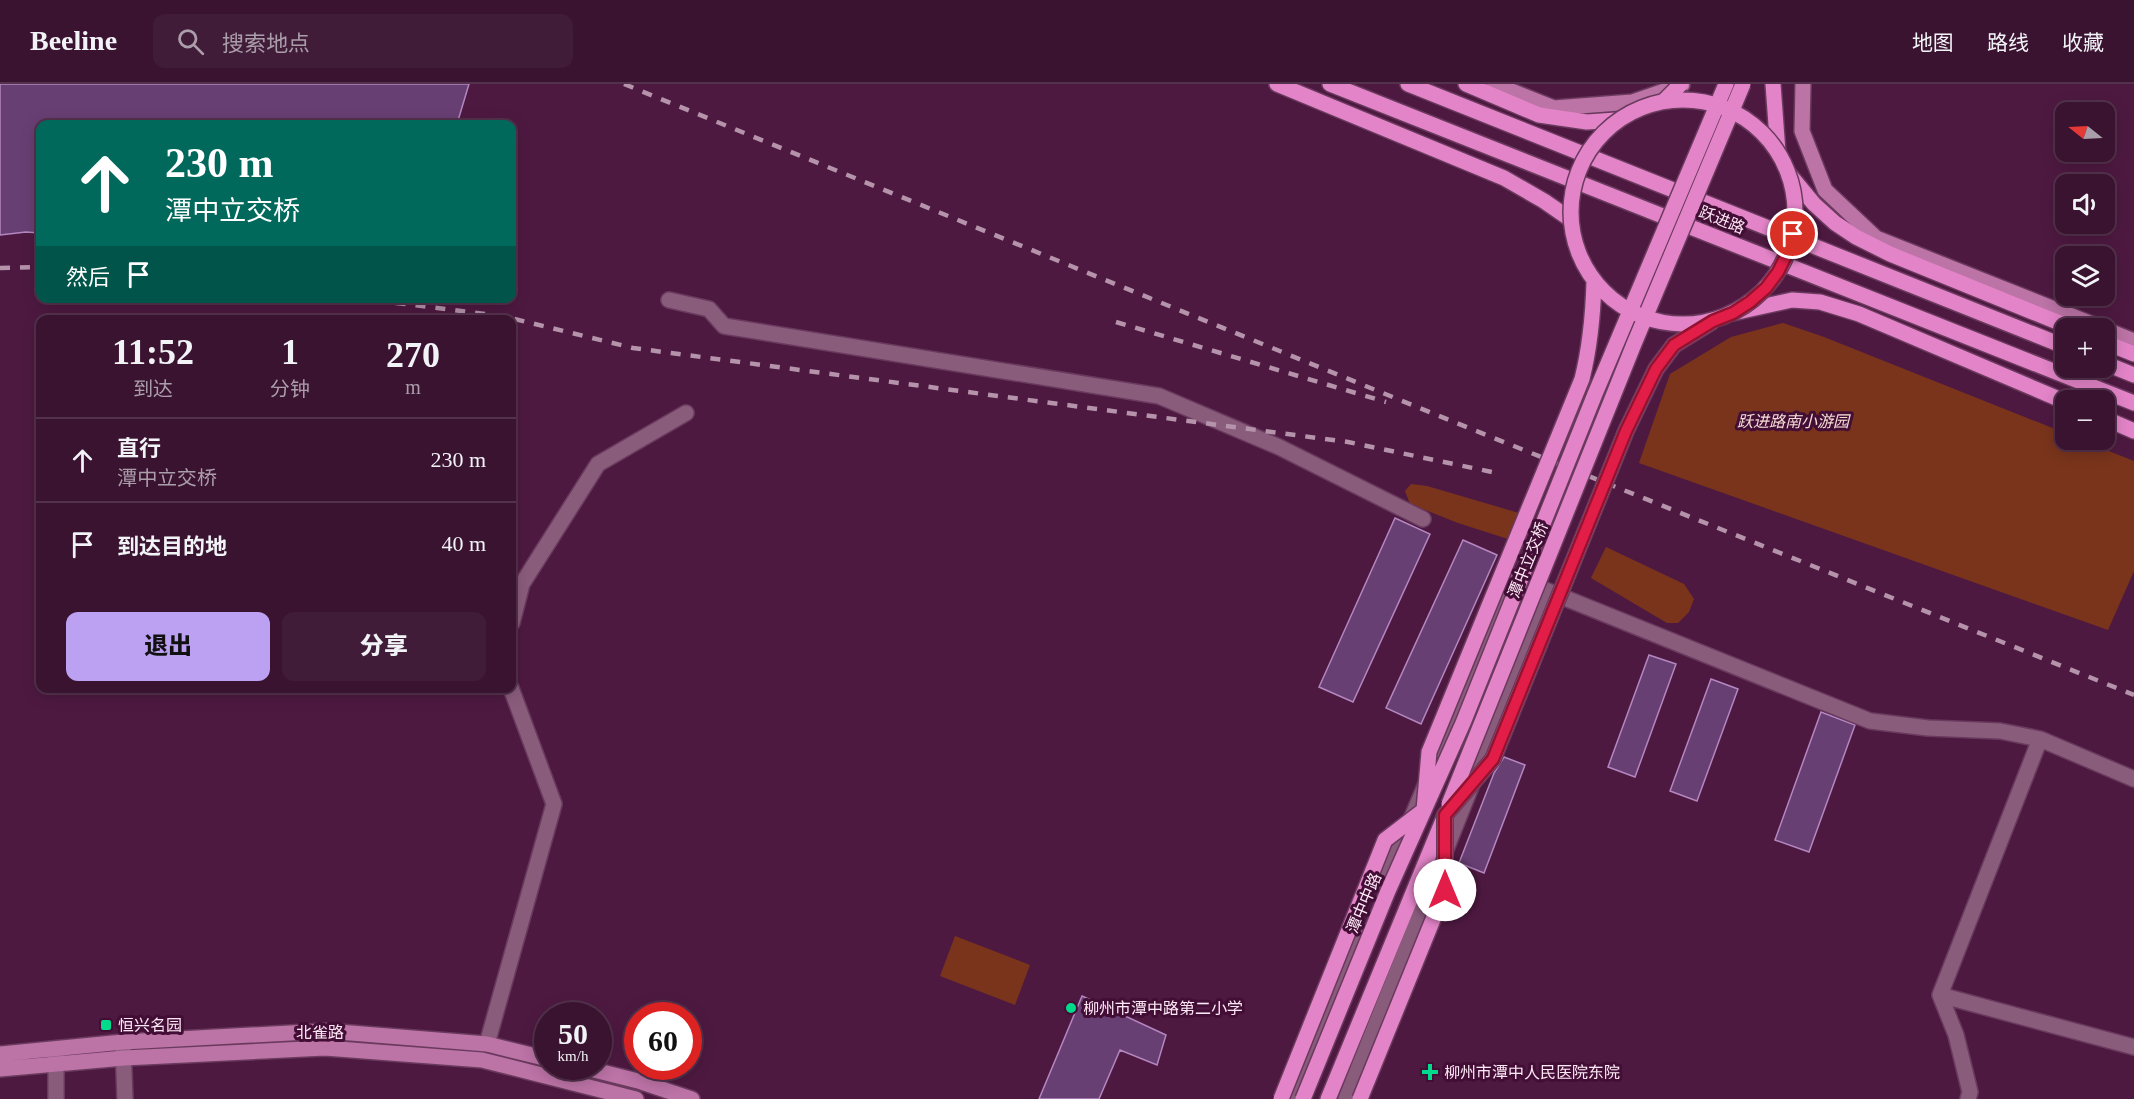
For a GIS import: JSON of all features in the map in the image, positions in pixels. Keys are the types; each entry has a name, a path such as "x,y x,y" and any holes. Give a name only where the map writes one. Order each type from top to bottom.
{"main road":[{"path":"1277,84 1504,178 1570,219"},
{"name":"跃进路","path":"1330,84 2134,403"},
{"name":"跃进路","path":"1408,84 2055,343"},
{"path":"1466,84 1539,115 1587,122 1616,120"},
{"path":"1665,100 1682,84"},
{"name":"潭中立交桥","path":"1463,723 1595,394 1726,84"},
{"name":"潭中立交桥","path":"1445,815 1638,334 1743,84"},
{"path":"1773,84 1778,152"},
{"path":"1713,321 1691,325 1669,324 1647,319 1627,310 1609,298 1594,282 1579,251 1570,219 1572,190 1581,164 1596,140 1616,120 1641,106 1685,98 1729,108 1766,135 1789,174 1794,193 1795,214 1793,234 1787,254 1778,272 1766,288 1733,313"},
{"path":"1789,174 1814,204 1835,223 1856,237 1890,254 2055,321"},
{"path":"1281,1099 1385,840 1424,810 1429,752 1582,379 1593,323 1594,282"},
{"path":"1328,1099 1445,815 1493,759 1626,431 1656,369 1674,345 1713,321 1733,313 1792,300 1820,302 1859,314 2055,397"},
{"path":"2115,346 2134,354"},
{"path":"2115,367 2134,375"},
{"path":"2115,423 2134,431"},
{"name":"潭中中路","path":"1303,1099 1388,891 1463,723"},
{"path":"1360,1099 1445,890 1445,815"}],"street":[{"path":"1494,84 1554,108 1632,102 1682,84"},
{"path":"1803,84 1802,131 1826,190 1876,238 2076,318"},
{"path":"669,300 709,309 724,326 1159,396 1279,447 1423,519"},
{"path":"2115,334 2134,341"},
{"path":"516,607 522,584 598,464 686,413"},
{"path":"1294,1099 1513,577 1870,721 1928,728 2000,731 2040,739 2134,779"},
{"path":"1346,1099 1549,592"},
{"path":"487,1044 554,804 513,693"},
{"path":"1968,1099 1970,1092 1956,1035 1940,995 2040,739"},
{"path":"1432,766 1472,783"},
{"path":"1940,995 2134,1047"},
{"name":"北雀路","path":"0,1054 56,1056 326,1031 487,1044 534,1056"},
{"name":"北雀路","path":"123,1050 325,1048 482,1060 634,1099"},
{"path":"123,1050 125,1099"},
{"path":"56,1056 56,1099"},
{"name":"北雀路","path":"0,1069 56,1056"},
{"path":"612,1074 692,1099"}],"green space":[{"name":"跃进路南小游园","path":"1783,323 1824,337 2055,429 2055,450 2106,450 2134,461 2134,571 2108,630 1639,463 1670,374 1731,337"},
{"path":"1411,484 1427,486 1519,513 1508,539 1410,504 1405,491"},
{"path":"1606,547 1684,584 1694,599 1689,612 1678,623 1667,623 1591,578"},
{"path":"955,936 1030,965 1015,1005 940,976"}],"building":[{"path":"0,84 469,84 458,120 36,120 36,233 0,235"},
{"path":"1395,518 1430,534 1353,702 1319,687"},
{"path":"1463,540 1497,555 1421,724 1386,708"},
{"path":"1649,655 1676,664 1635,777 1608,767"},
{"path":"1711,679 1738,689 1697,801 1670,791"},
{"path":"1821,712 1855,725 1809,852 1775,840"},
{"path":"1504,757 1525,765 1484,873 1459,863 1494,773"},
{"path":"1082,996 1166,1035 1157,1065 1120,1050 1099,1099 1039,1099"}],"railway":[{"path":"624,84 1454,422 2134,695"},
{"path":"0,268 36,267"},
{"path":"397,303 494,315"},
{"path":"516,319 633,348 1348,442 1492,472"},
{"path":"1116,322 1386,402"}],"place":[{"name":"柳州市潭中路第二小学","path":"1071,1008"},
{"name":"恒兴名园","path":"106,1025"},
{"name":"柳州市潭中人民医院东院","path":"1430,1072"}],"route":[{"path":"1445,890 1445,815 1493,759 1626,431 1656,369 1674,345 1713,321 1733,313 1766,288 1778,272 1793,234"}]}
